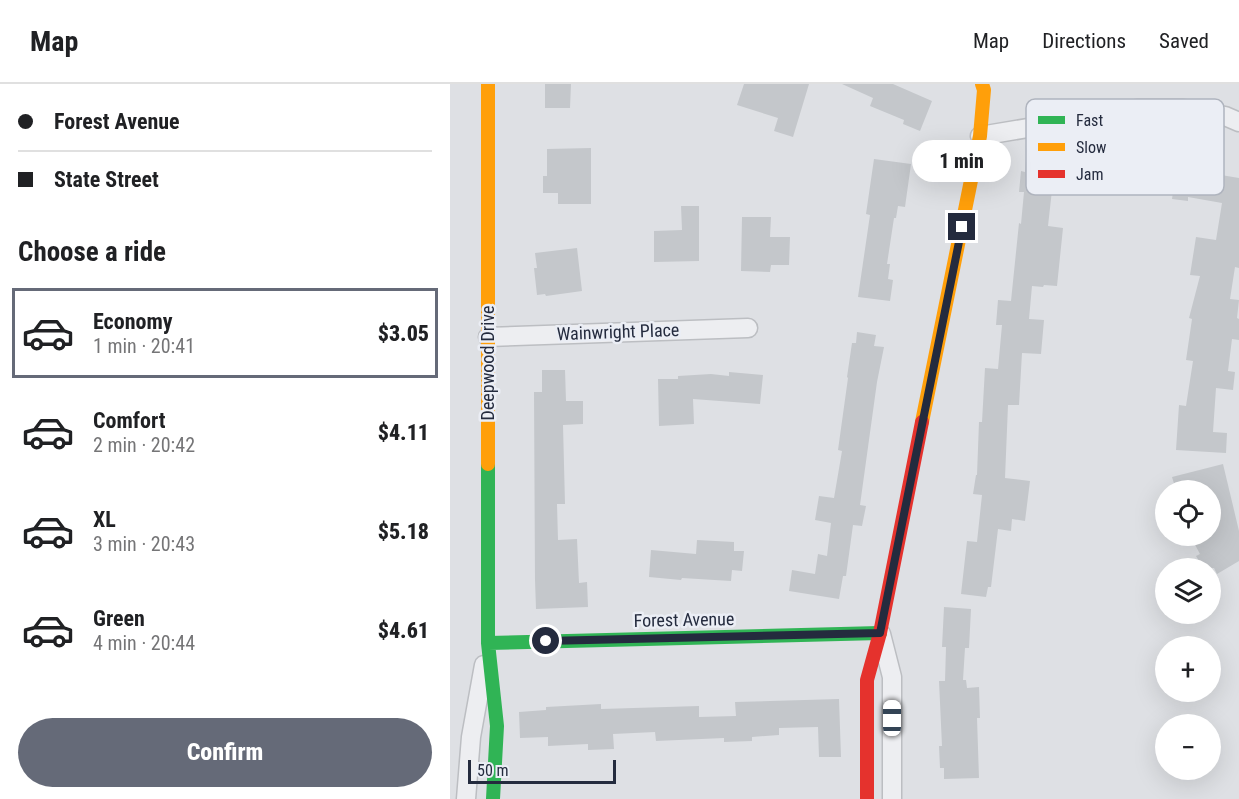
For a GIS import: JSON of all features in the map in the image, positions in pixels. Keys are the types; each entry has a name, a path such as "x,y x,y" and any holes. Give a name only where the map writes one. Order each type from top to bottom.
{"street":[{"name":"Deepwood Drive","path":"488,84 488,643 497,726 493,799"},
{"path":"867,799 867,680 880,633 980,136 984,90 982,84"},
{"path":"1224,116 1239,122"},
{"path":"980,136 1026,128"},
{"name":"Wainwright Place","path":"488,337 748,327"},
{"path":"880,633 892,677 892,799"},
{"name":"Forest Avenue","path":"488,643 880,633"},
{"name":"Deepwood Drive","path":"466,799 471,737 488,643"}],"building":[{"path":"545,84 571,84 570,108 545,108"},
{"path":"744,84 809,84 793,137 774,131 778,118 737,105"},
{"path":"842,84 893,84 932,101 920,131 903,124 904,120 870,106 873,98"},
{"path":"591,148 591,204 558,204 558,193 543,193 543,176 547,176 547,149"},
{"path":"874,159 911,164 905,207 898,206 896,218 894,218 887,264 890,264 888,279 893,280 890,301 858,297 870,215 866,214"},
{"path":"1026,160 1026,195 1051,195 1048,226 1063,228 1057,286 1032,286 1029,319 1044,320 1041,354 1022,353 1019,405 1008,405 1005,478 1030,481 1025,521 1012,519 1011,531 998,529 991,587 988,587 986,597 961,594 967,541 977,542 982,495 973,494 977,475 979,422 982,422 985,368 998,369 1002,325 996,325 998,300 1011,301 1024,192 1019,192 1021,171 1025,172"},
{"path":"1224,176 1239,178 1239,268 1235,267 1230,299 1239,300 1237,318 1239,319 1239,340 1232,339 1228,371 1235,372 1233,390 1216,388 1213,432 1227,433 1226,453 1176,450 1179,405 1186,406 1193,361 1186,360 1192,319 1189,318 1200,276 1190,275 1196,237 1216,240 1222,203 1188,197 1188,201 1172,199 1173,195 1224,195"},
{"path":"681,206 699,206 699,261 654,262 654,231 682,230"},
{"path":"742,217 771,217 770,237 790,237 789,265 771,265 770,272 741,271"},
{"path":"577,248 582,291 537,295 535,253"},
{"path":"857,332 876,335 874,346 884,347 860,505 866,506 862,526 853,525 846,576 843,576 839,599 789,591 792,570 815,574 818,554 827,556 831,523 815,520 819,496 834,498 842,451 838,450 847,377 852,343 856,343"},
{"path":"542,370 565,370 566,401 583,401 583,424 563,425 565,504 557,504 558,540 577,539 579,583 587,582 588,607 536,609 534,392 542,392"},
{"path":"729,372 763,375 760,404 693,399 694,424 659,426 658,379 678,379 678,376 711,374 729,376"},
{"path":"1223,464 1239,531 1239,561 1221,572 1221,558 1197,558 1196,556 1200,554 1196,546 1221,546 1221,480 1173,480 1172,477"},
{"path":"697,540 734,542 734,551 744,551 742,571 732,570 731,581 649,577 651,550 696,554"},
{"path":"944,607 971,609 969,648 965,648 963,680 966,680 967,688 979,687 980,718 977,718 979,778 944,779 944,768 940,768 939,746 942,746 939,681 945,681 946,647 942,647"},
{"path":"839,699 841,757 819,757 818,727 779,728 779,735 752,737 752,741 724,742 724,738 656,741 655,732 613,734 614,749 588,750 588,744 548,746 548,737 520,738 519,712 546,710 546,707 601,704 601,709 699,706 699,717 736,716 735,702"}],"traffic: fast":[{"path":"488,464 488,643 497,726 493,799"},
{"path":"488,643 880,633"}],"traffic: slow":[{"path":"488,84 488,464"},
{"path":"922,422 980,136 984,90 982,84"}],"traffic: jam":[{"path":"867,799 867,680 880,633 922,422"}],"route":[{"path":"546,641 880,633 962,227"}]}
